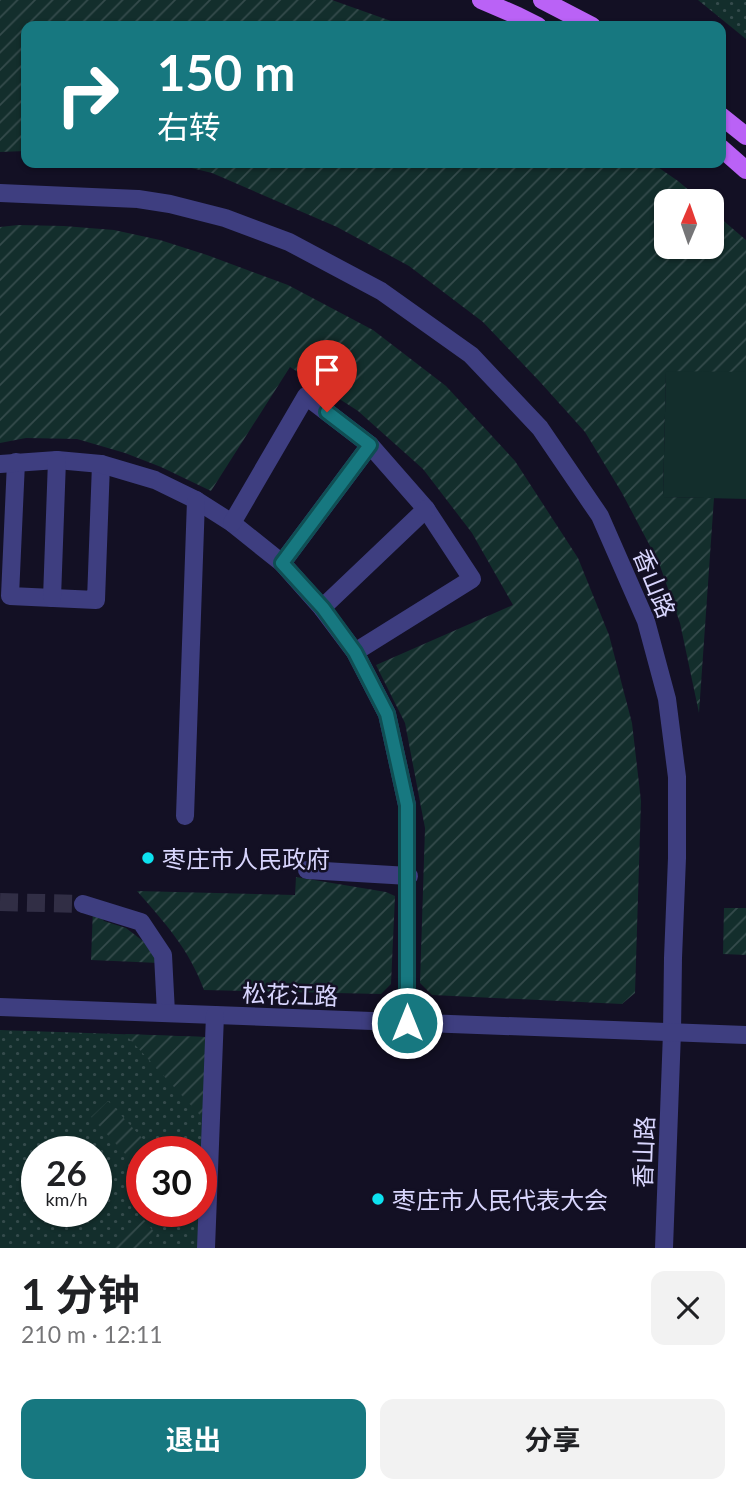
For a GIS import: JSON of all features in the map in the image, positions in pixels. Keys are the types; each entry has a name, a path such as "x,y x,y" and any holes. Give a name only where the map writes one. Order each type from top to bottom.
{"main road":[{"path":"481,0 527,21"},
{"path":"542,0 582,21"},
{"path":"726,120 746,136"},
{"path":"726,152 746,170"}],"street":[{"name":"香山路","path":"0,193 138,199 225,218 289,242 381,290 471,355 540,428 600,516 646,621 667,699 677,777 673,1032 664,1248"},
{"path":"232,523 306,396 370,445 426,509 472,579 355,652"},
{"path":"282,563 370,445"},
{"path":"52,598 57,460"},
{"path":"101,464 96,600 10,596 8,463 57,460 101,464 155,480 196,500 232,523 282,563 323,608 355,652 387,714 407,805 407,1023"},
{"path":"186,816 196,500"},
{"path":"323,608 426,509"},
{"path":"307,870 409,876"},
{"path":"83,904 141,922 163,955 166,1013"},
{"name":"松花江路","path":"0,1007 746,1035"},
{"path":"206,1248 215,1015"}],"green space":[{"path":"0,0 332,0 391,21 21,21 21,151 0,152"},
{"path":"698,0 746,0 746,39"},
{"path":"192,168 659,168 688,189 654,189 654,259 724,259 724,221 746,240 746,372 666,372 663,497 714,498 699,713 680,623 659,563 622,493 585,432 483,322 409,266 337,227 212,173"},
{"path":"18,225 114,230 160,240 288,285 373,330 446,386 515,461 578,558 609,635 632,723 641,801 635,993 622,1004 432,995 420,983 425,828 405,723 376,665 513,605 472,533 423,469 358,411 290,367 211,491 125,453 77,439 26,438 0,443 0,227"},
{"path":"666,371 746,372 746,499 663,497"},
{"path":"296,877 386,892 395,896 391,984 381,994 204,990 184,949 137,891 295,895"},
{"path":"93,908 104,921 126,928 143,941 159,963 91,960"},
{"path":"724,908 746,908 746,955 723,954"},
{"path":"0,1030 205,1037 205,1136 126,1136 126,1227 205,1227 205,1248 0,1248"},
{"path":"125,1034 205,1037 213,1048 210,1126"},
{"path":"108,1101 140,1136 126,1136 126,1155 112,1140 112,1136 109,1136 91,1117"},
{"path":"132,1227 150,1227 157,1235 143,1248 109,1248"}],"tunnel":[{"path":"0,902 83,904"}],"place":[{"name":"枣庄市人民政府","path":"148,858"},
{"name":"枣庄市人民代表大会","path":"378,1199"}],"route":[{"path":"327,412 370,445 282,563 323,608 355,652 387,714 407,805 407,1023"}]}
